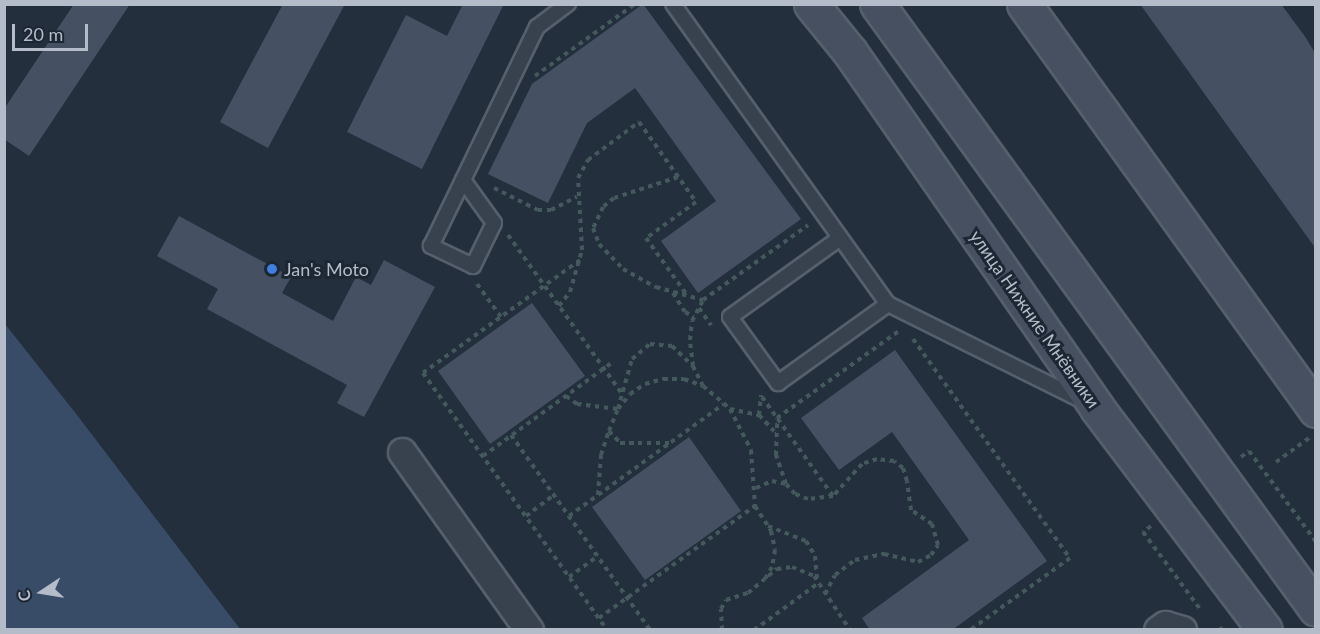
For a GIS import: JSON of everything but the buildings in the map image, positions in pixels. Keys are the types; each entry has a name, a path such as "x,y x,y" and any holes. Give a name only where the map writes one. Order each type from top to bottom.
{"main road":[{"name":"улица Нижние Мнёвники","path":"811,4 850,52 1097,408 1265,630"},
{"path":"877,4 1316,609"},
{"path":"1024,4 1314,423"}],"street":[{"path":"402,452 529,630"},
{"path":"1158,630 1165,626 1182,630"}],"lane":[{"path":"463,180 494,223 473,266 431,246 537,27 568,4"},
{"path":"674,4 888,304 1097,408"},
{"path":"840,238 730,317 743,336 778,383 888,304"}],"path":[{"path":"529,80 635,4"},
{"path":"559,306 570,292 580,260 578,178 588,160 639,122 696,202 646,238 687,295"},
{"path":"678,177 614,198 603,207 593,228 599,244 623,269 673,293 703,300"},
{"path":"485,184 538,210 550,210 578,197"},
{"path":"693,366 690,340 694,317 703,300 811,223"},
{"path":"505,231 623,395"},
{"path":"580,260 423,373 607,630"},
{"path":"477,283 501,317"},
{"path":"673,293 685,312 694,317"},
{"path":"888,304 1070,558 970,630"},
{"path":"699,308 713,329"},
{"path":"825,594 835,575 855,560 884,554 918,561 931,555 938,545 932,524 911,510 903,468 894,461 877,459 862,464 833,496 808,499 795,494 786,484 776,454 774,432 777,418 904,327"},
{"path":"598,495 601,455 623,395 632,360 650,344 672,346 693,366 703,386"},
{"path":"483,456 613,362"},
{"path":"566,396 577,404 618,409 645,384 684,379 703,386 730,409 751,450 756,488 755,506 768,526 775,550 772,567 765,579"},
{"path":"754,386 833,496"},
{"path":"759,415 761,395"},
{"path":"569,516 724,404"},
{"path":"730,409 759,415 774,432"},
{"path":"1276,462 1314,423"},
{"path":"609,430 620,443 670,443"},
{"path":"511,435 649,629"},
{"path":"1246,466 1240,458 1249,451 1316,542"},
{"path":"756,488 772,481 786,484"},
{"path":"526,516 554,495"},
{"path":"599,618 755,506"},
{"path":"1160,535 1153,525 1143,532 1206,617"},
{"path":"768,526 806,541 815,556 817,584"},
{"path":"569,577 598,556"},
{"path":"722,630 721,609 726,600 748,593 777,569 792,567 806,570 850,630"},
{"path":"754,630 817,584"}],"water":[{"path":"5,324 77,415 240,629 5,629"}],"place":[{"name":"Jan's Moto","path":"272,269"}]}
